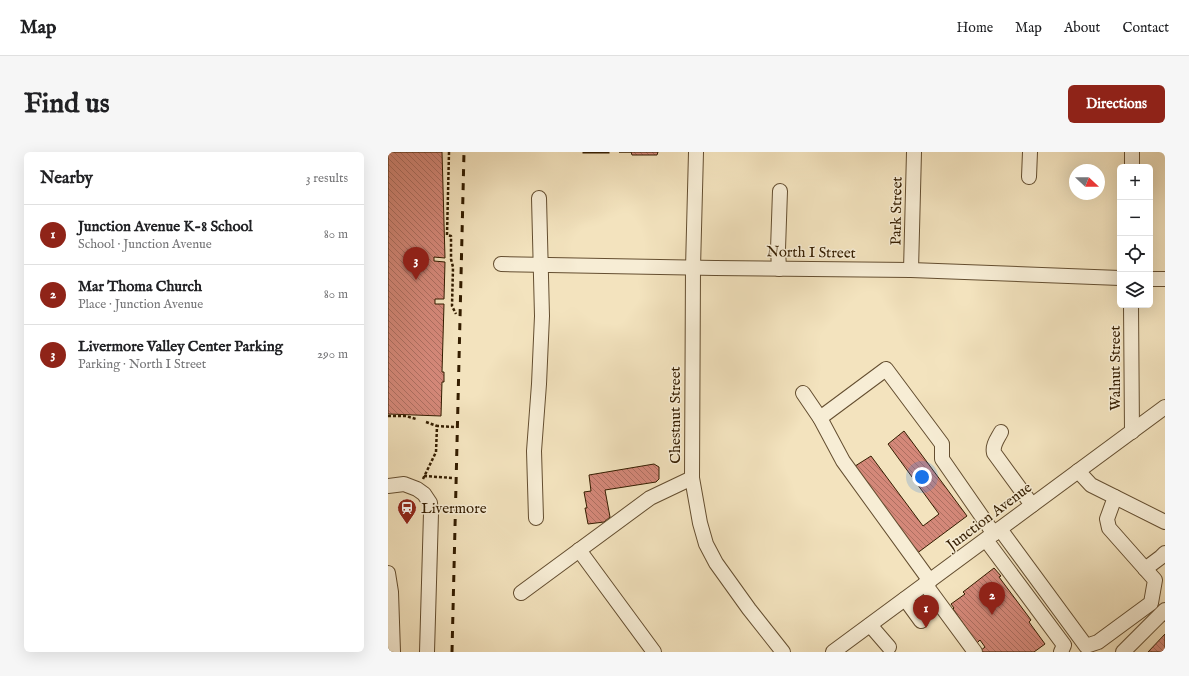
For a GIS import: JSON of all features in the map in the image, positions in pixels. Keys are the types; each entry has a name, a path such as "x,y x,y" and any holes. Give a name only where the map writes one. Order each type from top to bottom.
{"street":[{"name":"Chestnut Street","path":"696,152 693,268 692,478 700,523 706,544 716,563 749,609 783,652"},
{"name":"Park Street","path":"911,270 914,152"},
{"path":"1029,177 1030,152"},
{"path":"1132,152 1132,164"},
{"path":"779,269 778,249 780,191"},
{"path":"536,518 534,451 542,316 539,198"},
{"name":"North I Street","path":"501,264 911,270 1117,278"},
{"path":"1153,279 1165,279"},
{"name":"Walnut Street","path":"1131,308 1132,432"},
{"path":"820,418 886,369 942,444 942,459 993,534 1064,645 1061,652"},
{"path":"803,393 820,418 843,461 975,652"},
{"name":"Junction Avenue","path":"833,652 1165,407"},
{"path":"1002,432 994,445 994,453 1032,505"},
{"path":"1078,472 1091,485 1165,522"},
{"path":"521,593 650,498 692,478"},
{"path":"388,486 404,484 418,489 424,494 430,503 431,513 427,652"},
{"path":"993,534 1086,646 1098,642 1151,603 1155,580 1109,528 1107,519 1115,497"},
{"path":"579,550 654,652"},
{"path":"1145,569 1162,557 1165,553"},
{"path":"388,573 391,592 393,652"},
{"path":"904,599 921,621"},
{"path":"1123,652 1165,610"},
{"path":"870,624 889,647"}],"path":[{"path":"450,152 447,235 452,236 452,306 456,314"},
{"path":"388,416 406,416 416,419"},
{"path":"426,422 437,426 454,427"},
{"path":"421,482 436,452 437,426"},
{"path":"424,476 453,478"}],"building":[{"path":"388,152 442,152 445,258 434,257 434,261 445,262 444,299 435,299 435,304 444,304 442,372 444,372 444,382 442,382 441,416 388,414"},
{"path":"609,152 609,153 583,153"},
{"path":"631,152 658,152 657,155 632,155"},
{"path":"904,431 967,516 916,554 852,468 871,456 923,526 939,514 888,444"},
{"path":"654,464 659,467 659,479 656,482 605,490 610,517 604,522 588,524 584,492 591,491 589,475"},
{"path":"994,568 1031,620 1029,622 1045,644 1034,652 981,652 980,651 985,647 980,640 977,643 953,609 954,608 951,604 965,594 963,592"},
{"path":"1165,634 1165,652 1148,652"}],"railway":[{"path":"452,652 464,152"}],"place":[{"name":"Livermore Valley Center Parking","path":"416,280"},
{"name":"Livermore","path":"407,525"},
{"name":"Mar Thoma Church","path":"992,615"},
{"name":"Junction Avenue K-8 School","path":"926,628"}]}
